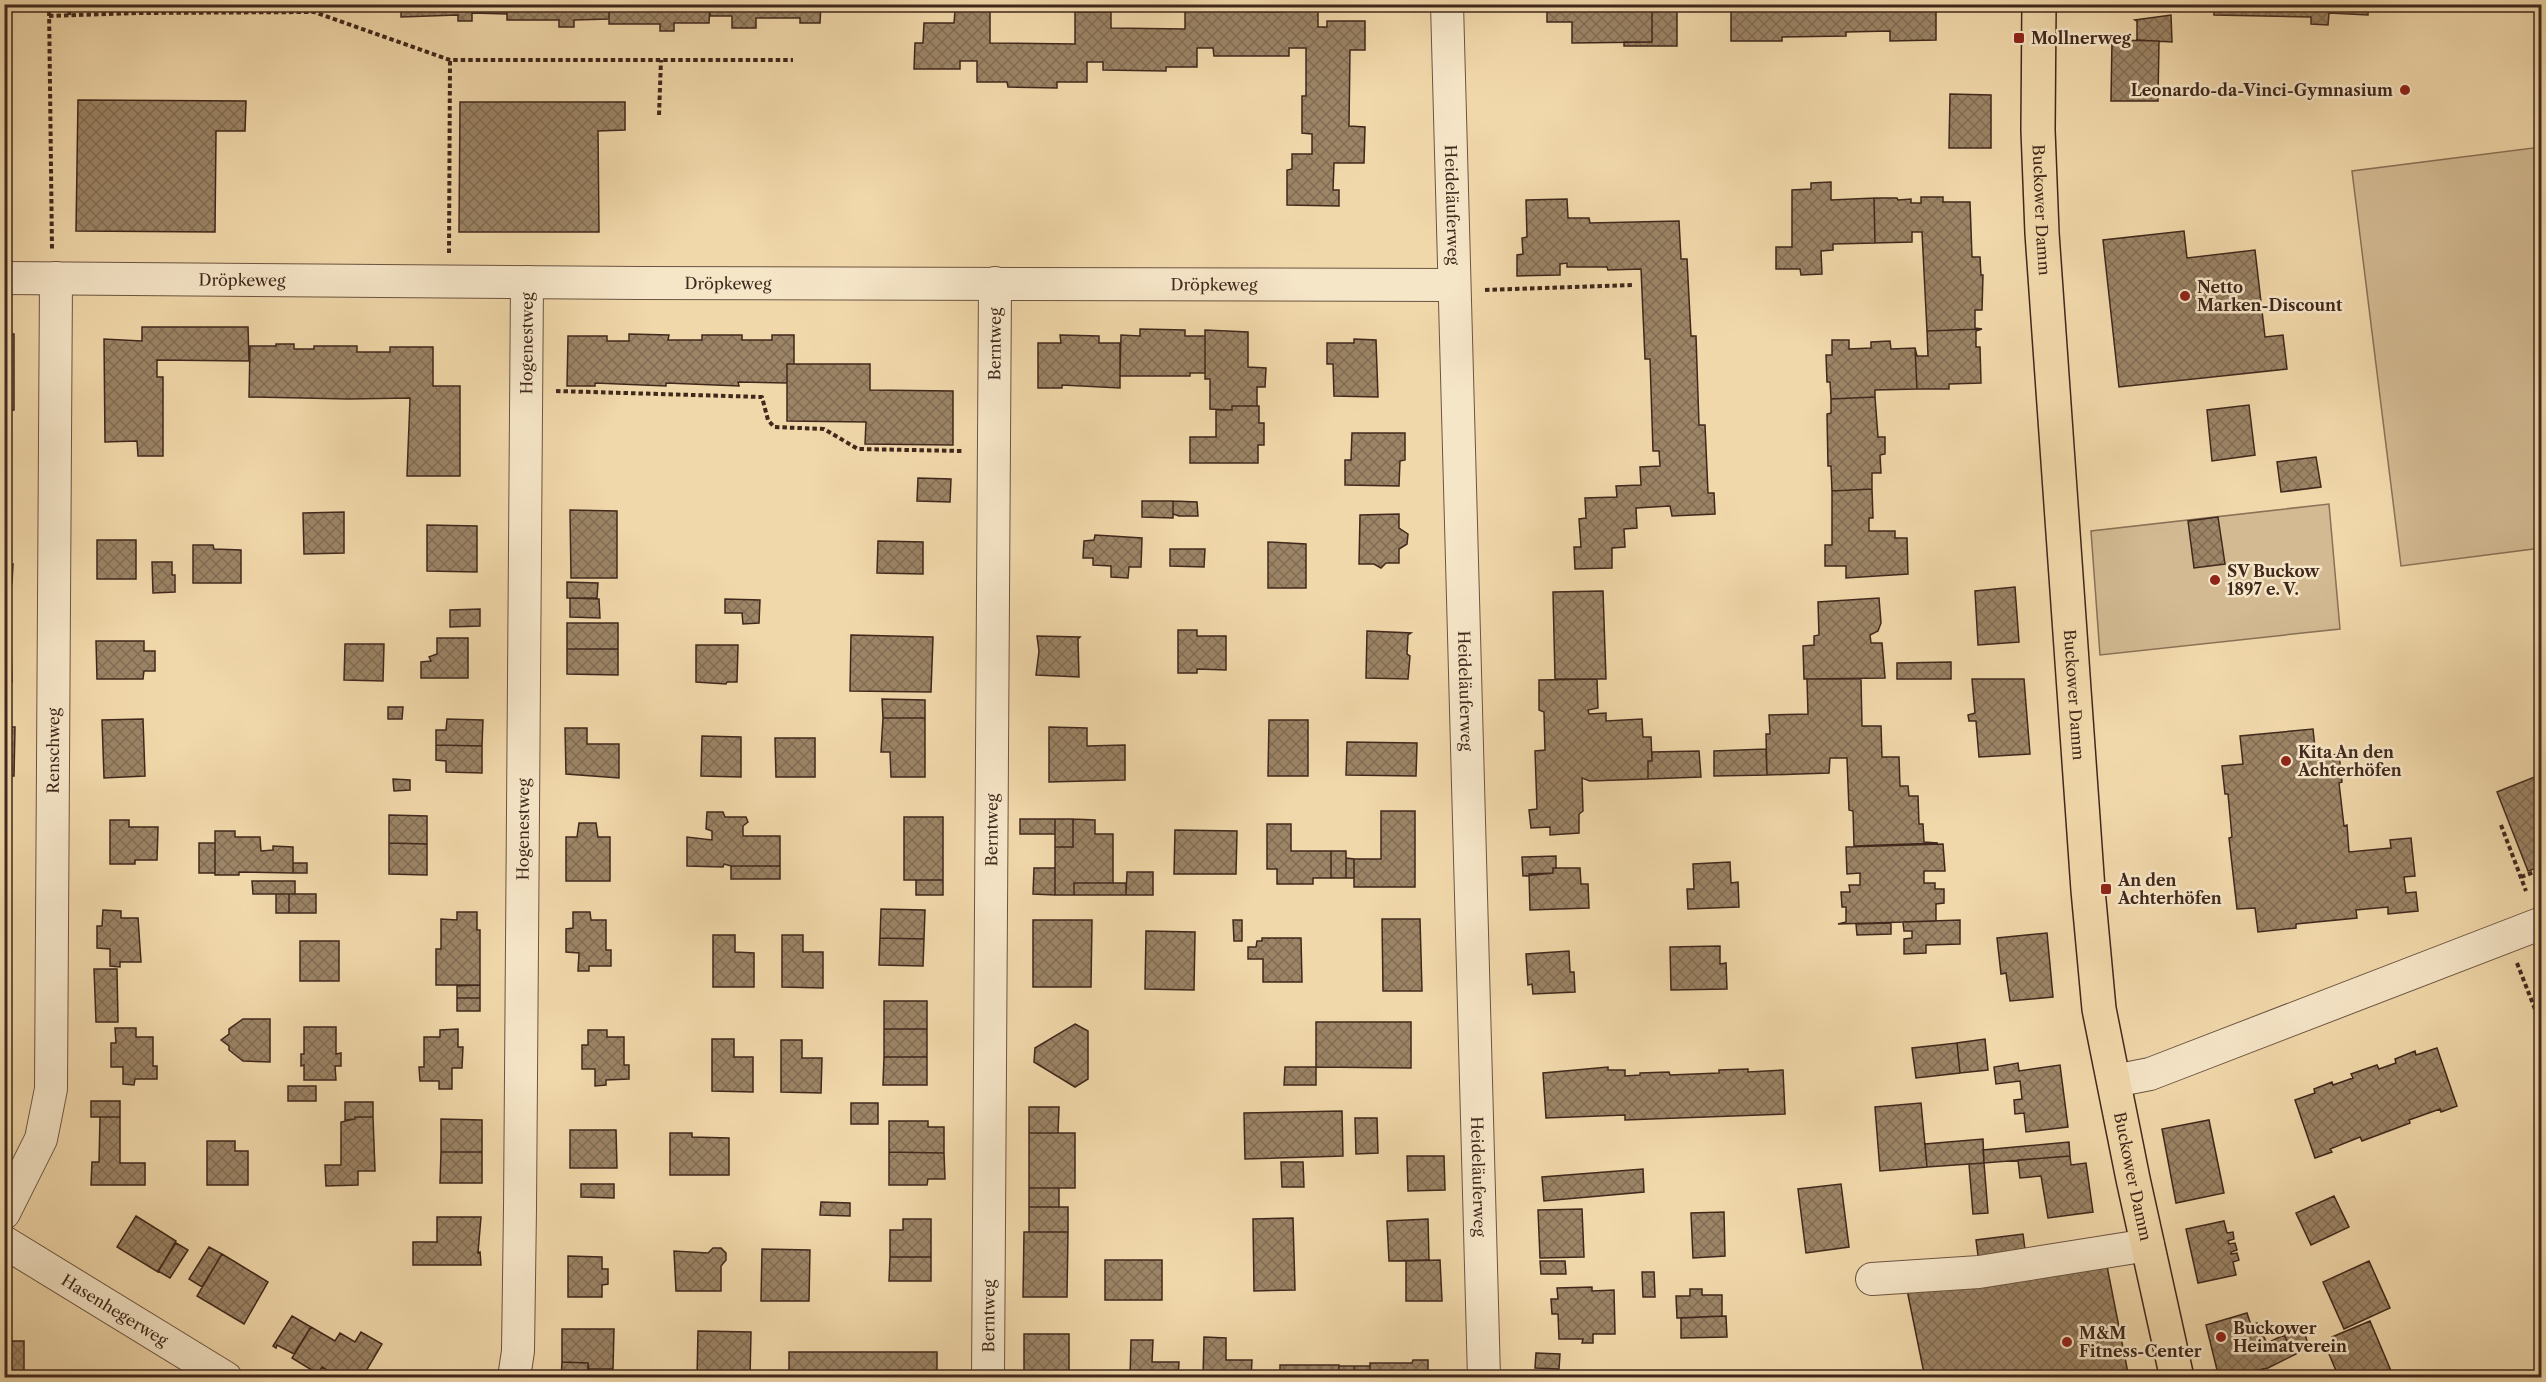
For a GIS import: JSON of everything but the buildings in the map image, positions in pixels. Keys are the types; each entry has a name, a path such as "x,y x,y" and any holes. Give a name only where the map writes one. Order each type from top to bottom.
{"main road":[{"name":"Buckower Damm","path":"2039,4 2038,130 2042,232 2085,856 2099,1009 2177,1377"}],"street":[{"name":"Heideläuferweg","path":"1447,4 1468,287 1484,1377"},
{"name":"Dröpkeweg","path":"4,278 54,268 527,282 1468,287"},
{"name":"Renschweg","path":"4,1213 41,1138 51,1089 54,268"},
{"name":"Hogenestweg","path":"514,1377 518,1351 520,1197 527,282"},
{"name":"Berntweg","path":"988,1377 995,284"},
{"path":"2114,1081 2150,1074 2541,923"},
{"name":"Hasenhegerweg","path":"4,1242 226,1377"},
{"path":"1872,1280 1979,1272 2148,1245"}],"path":[{"path":"49,4 54,268"},
{"path":"69,15 70,4"},
{"path":"49,16 314,12 450,60 793,60"},
{"path":"449,260 450,60"},
{"path":"659,115 661,60"},
{"path":"1468,287 1632,285"},
{"path":"555,391 762,397 768,420 774,427 824,429 858,449 967,451"},
{"path":"2502,825 2526,891"},
{"path":"2521,876 2541,868"},
{"path":"2515,959 2541,1027"}],"shaded area":[{"path":"2541,147 2541,548 2401,566 2352,171"},
{"name":"SV Buckow 1897 e. V.","path":"2329,504 2340,629 2100,655 2091,531"}],"place":[{"name":"Mollnerweg","path":"2019,38"},
{"name":"Leonardo-da-Vinci-Gymnasium","path":"2405,90"},
{"name":"Netto Marken-Discount","path":"2185,296"},
{"name":"SV Buckow 1897 e. V.","path":"2215,580"},
{"name":"Kita An den Achterhöfen","path":"2286,761"},
{"name":"An den Achterhöfen","path":"2106,889"},
{"name":"Buckower Heimatverein","path":"2221,1337"},
{"name":"M&M Fitness-Center","path":"2067,1342"}]}
